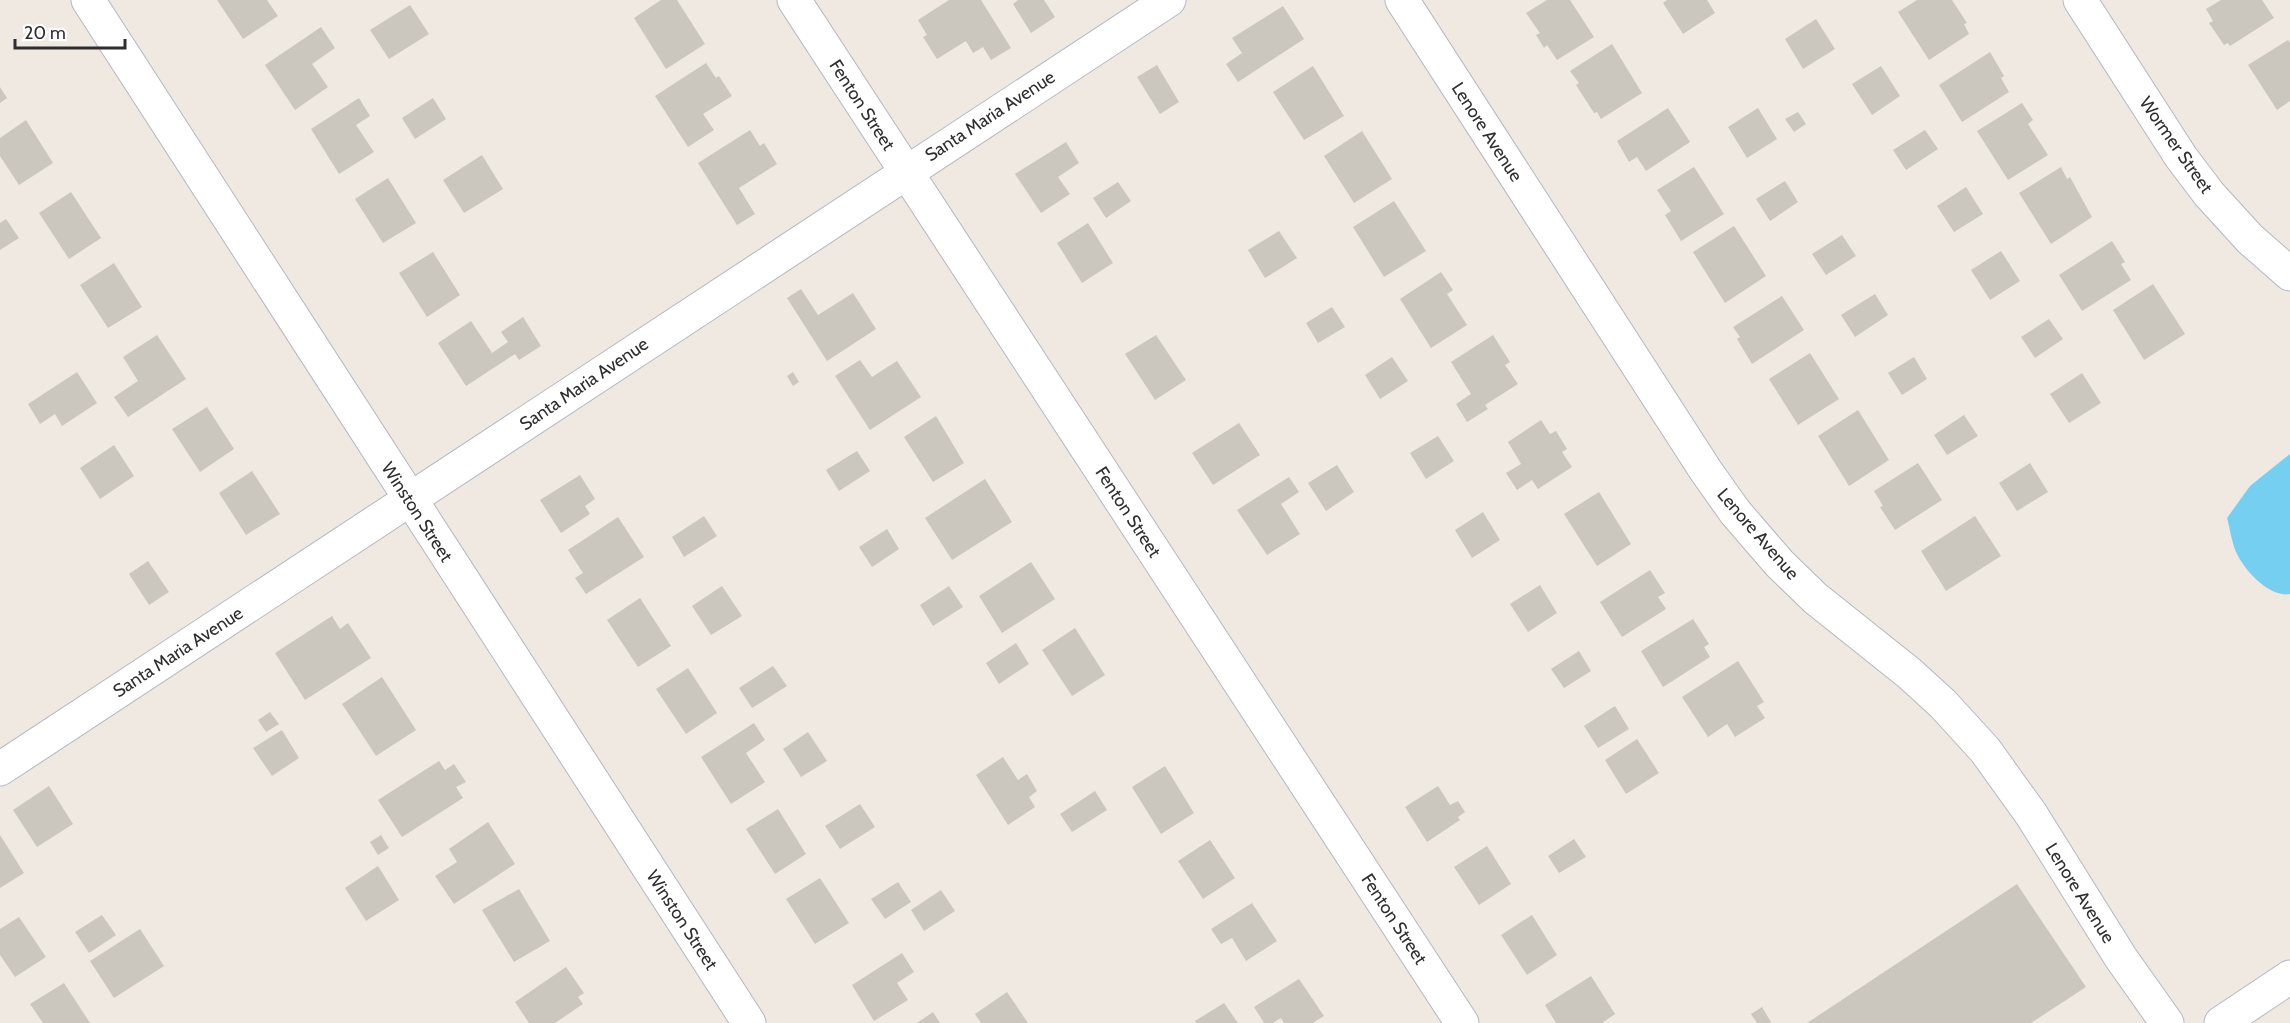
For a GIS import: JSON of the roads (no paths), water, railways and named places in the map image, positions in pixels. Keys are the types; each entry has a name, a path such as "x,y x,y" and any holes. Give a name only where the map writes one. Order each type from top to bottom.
{"street":[{"name":"Winston Street","path":"88,0 749,1023"},
{"name":"Fenton Street","path":"794,0 1462,1023"},
{"name":"Santa Maria Avenue","path":"0,769 904,171 1169,0"},
{"name":"Lenore Avenue","path":"1402,0 1706,471 1735,512 1779,563 1815,598 1909,673 1943,704 1984,750 2031,814 2121,958 2167,1023"},
{"name":"Wormer Street","path":"2080,0 2181,157 2209,194 2250,239 2290,274"},
{"path":"2221,1023 2290,977"}],"water":[{"path":"2290,454 2290,594 2282,594 2267,588 2246,568 2235,550 2227,518 2250,486"}]}
